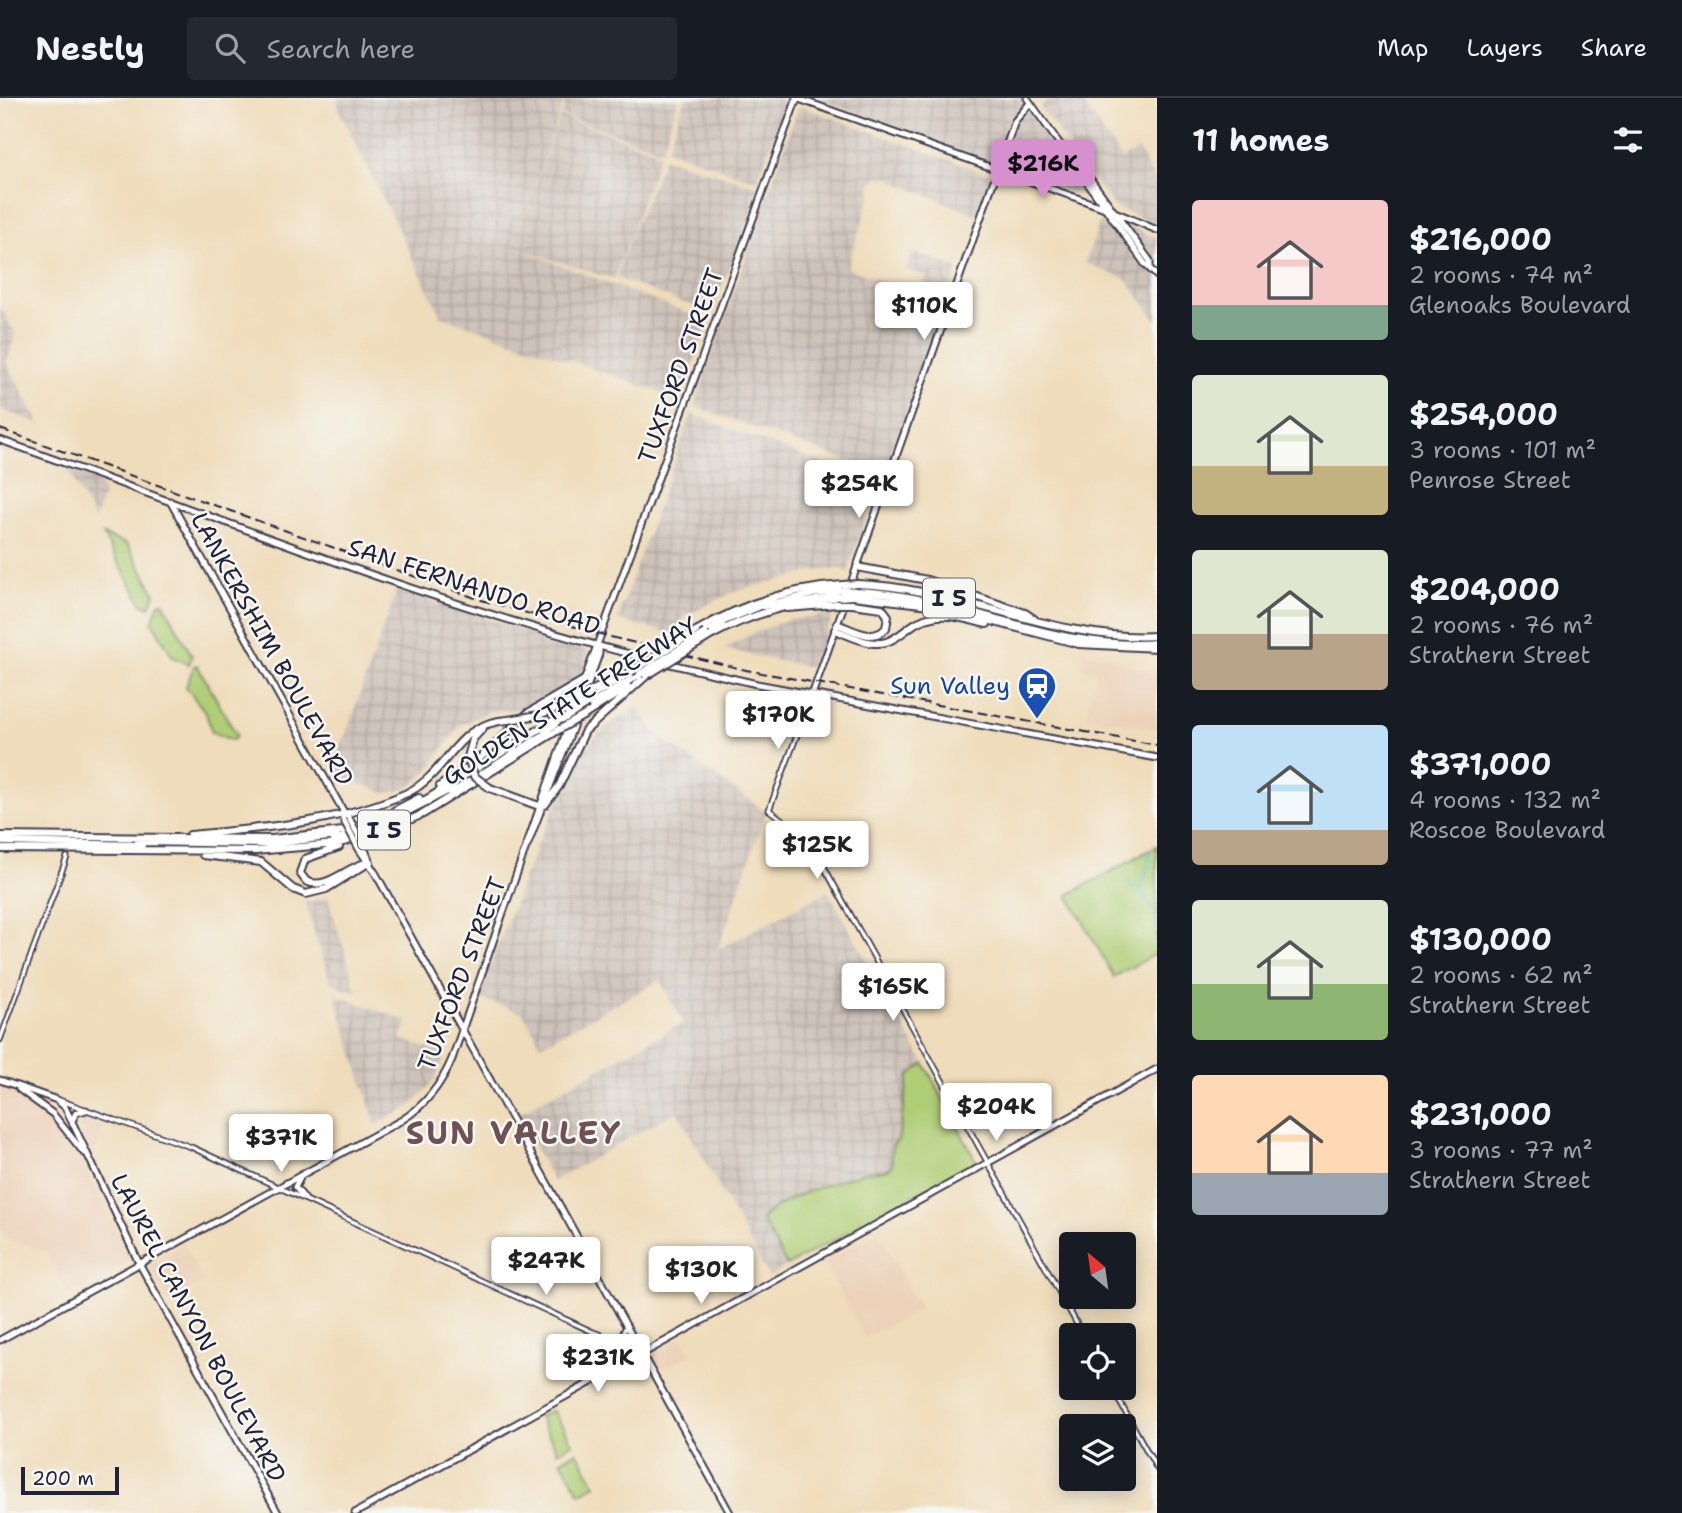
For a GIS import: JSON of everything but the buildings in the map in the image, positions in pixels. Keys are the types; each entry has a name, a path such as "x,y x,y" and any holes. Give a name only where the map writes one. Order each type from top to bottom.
{"highway":[{"path":"857,566 927,580 1025,613 1038,622"},
{"name":"GOLDEN STATE FREEWAY","path":"0,839 297,838 343,831 385,818 436,794 564,721 756,602 798,590 929,593 1038,622 1108,636 1157,640"},
{"name":"GOLDEN STATE FREEWAY","path":"0,849 183,852 296,850 357,839 389,829 444,803 564,721 704,633 776,608 841,593 930,605 1094,647 1157,648"},
{"path":"836,627 870,636 878,635 886,628 888,616 882,608 855,593"},
{"path":"855,593 922,598 1091,640 1157,640"},
{"path":"836,627 864,641 883,643 916,622 942,615 1023,630"},
{"path":"508,720 481,729 470,744 468,757 474,776 490,788 542,806 559,786 585,731 636,674"},
{"path":"176,838 345,817 418,787 437,771 466,734 484,724 539,715 636,674"},
{"path":"586,707 636,674"},
{"path":"385,818 458,776 517,722 584,680"},
{"path":"0,839 271,846 327,841 393,822 426,807 564,721"},
{"path":"357,839 309,856 300,868 302,877 310,884 320,884 362,863 370,862"},
{"path":"183,852 256,861 273,870 293,889 306,894 326,889 370,862"}],"main road":[{"path":"797,98 1105,208 1157,230"},
{"name":"TUXFORD STREET","path":"305,1173 420,1108 444,1077 542,806 552,768 599,646 797,98"},
{"path":"812,695 998,170 1018,115 1028,100 1145,264 1150,266"},
{"path":"1067,153 1075,158 1150,261 1150,266 1157,276"},
{"path":"1081,200 1091,188"},
{"path":"1129,233 1139,223"},
{"name":"SAN FERNANDO ROAD","path":"0,440 393,581 599,646 812,695 1157,758"},
{"name":"LANKERSHIM BOULEVARD","path":"170,501 730,1513"},
{"path":"185,531 181,514 192,509"},
{"name":"TUXFORD STREET","path":"542,806 554,782 599,654 599,646"},
{"path":"552,768 554,782"},
{"path":"355,1513 1157,1069"},
{"name":"LAUREL CANYON BOULEVARD","path":"0,1080 57,1100 65,1107 139,1263 278,1513"},
{"name":"LAUREL CANYON BOULEVARD","path":"7,1082 53,1114 88,1158"},
{"path":"73,1122 74,1114 86,1110"},
{"path":"0,1340 305,1173"},
{"path":"304,1198 295,1185 305,1173"},
{"path":"624,1350 624,1364"}],"street":[{"path":"812,695 769,810 809,842 1076,1323"},
{"path":"0,1040 67,857"},
{"path":"57,1100 191,1147 613,1339 641,1355"},
{"path":"613,1339 622,1335 626,1326"},
{"path":"593,1332 594,1336 641,1355"},
{"path":"1119,1400 1157,1469"}],"shaded area":[{"path":"338,98 565,98 513,248 560,116 660,153 614,279 515,248 709,321 681,396 678,398 441,316 338,108"},
{"path":"567,98 679,98 662,150 561,115"},
{"path":"685,98 774,98 786,102 757,181 667,149"},
{"path":"816,98 1020,98 1097,202"},
{"path":"1050,98 1079,98 1122,159 1138,149 1157,183 1157,224 1114,207 1040,107"},
{"path":"802,107 992,175 979,216 897,183 887,176 877,177 870,186 871,195 847,268 919,294 926,276 906,269 913,252 958,268 887,475 694,406 798,108"},
{"path":"664,158 762,188 711,313 616,278"},
{"path":"1102,216 1157,238 1157,321 1127,280 1085,263"},
{"path":"0,306 16,335 7,361 0,349"},
{"path":"0,351 40,424 0,409"},
{"path":"691,414 877,484 848,572 841,569 815,571 735,591 685,616 678,635 617,620"},
{"path":"67,469 98,481 104,492 95,520"},
{"path":"397,589 589,652 582,677 530,708 488,712 459,726 430,768 412,785 401,790 386,793 332,773"},
{"path":"833,615 814,668 724,649 753,633 790,619"},
{"path":"1085,653 1101,655 1157,675 1157,729 1087,716 1096,671 1082,668"},
{"path":"636,707 659,736 766,812 718,949 828,891 924,1063 909,1076 898,1140 892,1146 892,1166 885,1172 864,1172 858,1177 827,1182 763,1216 761,1219 787,1266 769,1277 677,1111 553,1181 517,1114 683,1023 660,980 541,1045 523,1013 478,997 537,844 583,750 606,727"},
{"path":"328,897 357,992 331,983 305,903"},
{"path":"335,995 408,1021 401,1039 444,1054 435,1080 420,1096 409,1107 376,1125"},
{"path":"0,1085 23,1094 61,1126 77,1149 130,1259 69,1296 45,1252 0,1236"},
{"path":"78,1116 106,1123 93,1154 76,1119"},
{"path":"878,1232 921,1308 865,1338 823,1262"},
{"path":"184,1245 204,1282 168,1302 148,1265"},
{"path":"682,1338 691,1354 659,1371 651,1355"}],"green space":[{"path":"103,535 127,544 155,593 150,607 142,604"},
{"path":"163,602 192,656 189,664 173,657 152,622 159,603"},
{"path":"197,665 237,736 232,740 212,732 206,713 186,687 194,666"},
{"path":"1157,846 1157,953 1114,977 1068,895"},
{"path":"924,1063 976,1161 787,1266 761,1219 783,1203 811,1190 866,1172 886,1170 892,1166 892,1146 898,1140 909,1076"},
{"path":"552,1410 573,1443 558,1452 539,1417"},
{"path":"577,1452 596,1485 580,1494 561,1460"}],"waterway":[{"path":"1149,851 1149,864 1140,888 1157,918"},
{"path":"1128,880 1133,888 1140,888"}],"railway":[{"path":"0,429 478,599 611,637 746,670 1157,745"}],"place":[{"name":"Sun Valley","path":"1037,720"}],"district":[{"name":"SUN VALLEY","path":"514,1133"}]}
